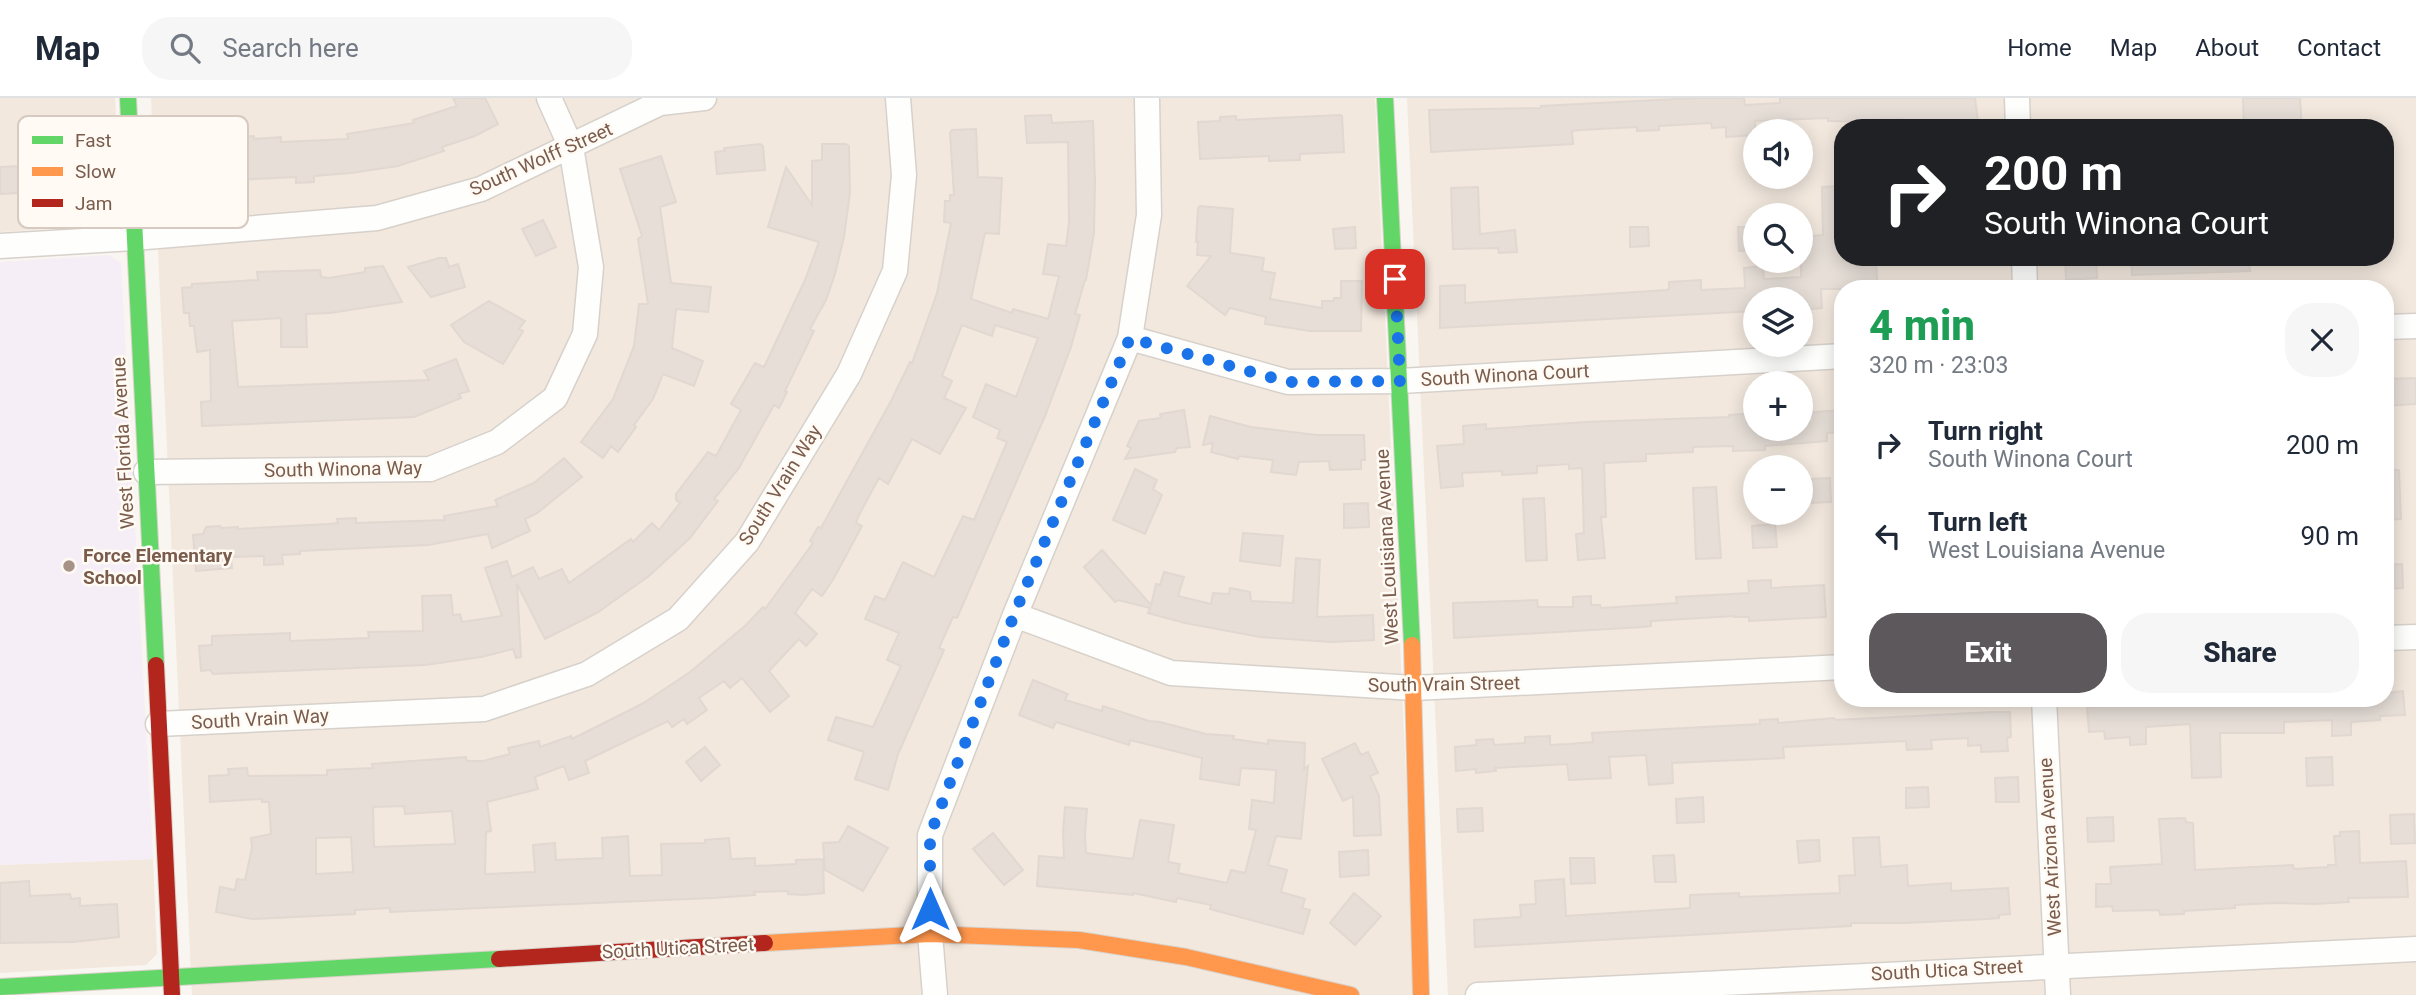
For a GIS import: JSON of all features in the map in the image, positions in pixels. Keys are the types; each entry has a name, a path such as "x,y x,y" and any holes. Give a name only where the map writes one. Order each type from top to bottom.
{"street":[{"name":"West Florida Avenue","path":"128,98 129,116"},
{"name":"South Winona Way","path":"145,472 430,469 497,442 555,398 586,334 591,267 571,146 549,98"},
{"name":"South Wolff Street","path":"0,246 377,218 481,189 660,103 704,98"},
{"name":"South Vrain Way","path":"158,724 484,709 587,674 678,619 747,542 849,374 895,271 904,175 898,98"},
{"path":"935,995 930,934 930,835 1014,615 1130,338 1149,215 1147,98"},
{"name":"West Louisiana Avenue","path":"1385,98 1414,688 1421,995"},
{"path":"2017,98 2018,119"},
{"name":"West Florida Avenue","path":"134,228 172,995"},
{"path":"2394,327 2416,326"},
{"name":"South Winona Court","path":"1130,338 1288,382 1400,381 1834,357"},
{"name":"South Vrain Street","path":"1014,615 1171,673 1414,688 1834,667"},
{"path":"2394,638 2416,637"},
{"name":"West Arizona Avenue","path":"2044,707 2057,995"},
{"name":"South Utica Street","path":"0,987 930,934 1079,940 1186,957 1351,995"},
{"name":"South Utica Street","path":"1478,995 2416,948"}],"shaded area":[{"path":"0,98 115,98 116,116 18,116 18,228 64,228 0,232"},
{"path":"151,98 1375,98 1416,995 192,995 157,228 248,228 248,116 152,116"},
{"path":"1407,98 2416,98 2416,995 1448,995"},
{"name":"Force Elementary School","path":"109,255 121,263 153,859 0,865 0,262"},
{"path":"153,859 157,954 146,965 0,973 0,865"}],"building":[{"path":"453,98 485,98 498,124 475,136 442,147 444,151 398,166 314,176 314,182 296,183 296,177 248,179 248,136 254,136 254,139 281,137 281,142 348,139 347,134 414,123 413,120 457,106"},
{"path":"1696,98 1744,98 1745,105 1780,103 1780,98 1975,98 1978,119 1834,119 1834,121 1828,121 1828,118 1743,119 1743,136 1726,137 1726,127 1712,128 1711,123 1659,126 1659,130 1637,131 1637,127 1572,131 1573,144 1431,152 1429,110 1541,108"},
{"path":"2243,98 2300,98 2301,119 2244,119"},
{"path":"1051,115 1052,123 1093,121 1094,233 1086,280 1075,314 1080,315 1045,416 957,618 953,617 939,648 944,650 898,754 888,790 855,779 864,752 828,740 836,717 873,727 901,666 887,660 899,633 865,619 875,596 885,600 903,562 934,577 963,516 974,520 1007,442 997,438 1000,430 973,417 986,384 1016,397 1038,338 995,325 992,336 962,325 942,376 952,381 944,398 966,408 940,454 912,439 888,484 879,478 856,523 862,526 822,596 812,589 795,613 817,634 806,646 799,639 769,671 789,696 770,712 742,678 730,688 724,681 699,698 707,710 687,724 684,719 672,727 668,721 585,761 589,773 569,780 564,766 535,777 538,789 487,802 491,831 486,832 485,874 535,872 533,845 555,843 556,860 603,858 602,838 628,836 630,876 662,875 661,844 705,843 705,840 729,838 731,859 755,858 755,866 796,864 796,860 823,859 824,893 803,895 788,894 788,891 754,892 755,895 712,898 390,912 390,908 355,910 355,914 252,919 216,912 220,887 235,890 237,879 245,880 252,848 251,838 271,834 269,802 262,802 262,799 210,802 209,776 229,775 228,769 247,768 248,776 327,775 327,770 373,768 372,764 466,757 467,761 483,761 510,754 508,748 539,741 540,747 571,736 572,739 642,704 690,672 746,625 763,607 765,609 813,543 810,541 818,527 821,528 910,362 912,363 937,293 951,223 944,222 945,201 950,201 950,195 954,195 952,130 976,129 978,177 1002,178 999,234 985,233 971,299 1012,313 1013,309 1048,319 1059,276 1043,274 1048,244 1066,246 1069,222 1068,142 1027,143 1025,116","holes":["404,806 405,814 452,811 455,844 374,847 373,807","351,837 353,872 316,874 316,838"]},
{"path":"1340,115 1344,152 1300,154 1300,160 1269,161 1269,156 1200,159 1198,122 1220,121 1220,117 1236,116 1236,120"},
{"path":"760,144 763,146 765,170 717,174 715,152 725,151 724,148"},
{"path":"822,144 849,146 850,192 844,237 835,274 826,300 810,329 814,331 779,408 774,405 739,468 714,499 718,501 690,538 649,576 597,613 545,639 517,584 521,657 516,658 513,649 481,657 425,665 213,674 210,670 201,671 199,646 212,645 212,636 290,633 290,641 369,638 368,632 423,631 422,596 451,595 453,615 460,614 462,622 502,616 485,568 507,561 512,577 533,567 539,579 562,569 569,583 631,539 633,542 652,523 659,530 680,503 676,500 676,494 708,452 716,456 741,410 731,404 755,363 764,367 805,280 819,242 768,227 786,167 812,205 812,161 822,160"},
{"path":"661,156 676,202 660,207 671,283 711,287 708,312 676,309 672,348 703,361 694,386 663,374 653,399 634,425 636,427 618,452 611,446 603,458 581,442 613,399 634,346 639,304 648,304 638,239 642,236 620,169"},
{"path":"18,166 18,193 1,194 0,167"},
{"path":"1834,186 1834,266 1876,266 1877,280 1834,280 1834,289 1821,289 1822,308 1813,309 1813,287 1745,287 1744,273 1764,273 1764,279 1801,277 1801,273 1813,273 1813,236 1823,235 1822,187"},
{"path":"1478,187 1480,234 1515,230 1517,252 1499,253 1498,248 1453,249 1451,188"},
{"path":"1200,206 1233,209 1230,253 1264,258 1262,271 1275,273 1270,299 1322,308 1322,301 1341,298 1341,281 1362,281 1361,331 1310,331 1265,324 1266,317 1230,308 1225,315 1187,286 1211,256 1197,255"},
{"path":"543,220 556,247 536,256 522,229"},
{"path":"1355,227 1356,248 1335,249 1333,229"},
{"path":"1630,227 1648,227 1649,246 1630,247"},
{"path":"1738,227 1743,227 1743,251 1739,251"},
{"path":"446,258 449,267 458,264 465,287 431,297 408,267"},
{"path":"383,266 402,302 306,314 307,347 281,347 281,318 232,321 238,387 429,380 424,371 456,359 469,391 459,394 461,398 414,417 202,426 201,402 211,401 210,350 197,352 194,326 190,326 189,313 184,313 182,288 192,287 192,284 258,280 257,272 320,270 321,277 329,278"},
{"path":"2065,266 2096,266 2097,278 2066,280"},
{"path":"2132,266 2250,266 2250,271 2132,275"},
{"path":"1701,280 1701,290 1743,288 1743,312 1440,328 1440,286 1465,285 1465,303 1667,290 1669,282"},
{"path":"489,301 525,321 519,329 522,333 503,364 464,342 451,325"},
{"path":"2416,378 2416,404 2394,405 2394,379"},
{"path":"1184,410 1190,447 1177,448 1175,452 1125,459 1131,448 1127,446 1139,421 1161,418 1160,414"},
{"path":"1834,411 1834,433 1827,433 1827,441 1765,446 1765,450 1733,451 1733,446 1693,447 1693,452 1646,454 1646,461 1604,463 1606,517 1601,517 1605,558 1578,560 1576,534 1584,533 1582,468 1569,469 1569,464 1537,466 1537,473 1462,473 1463,486 1441,488 1437,446 1464,444 1463,426 1486,424 1486,429 1743,414 1743,441 1813,441 1813,412"},
{"path":"1210,416 1251,427 1316,435 1364,435 1365,460 1361,460 1361,469 1330,470 1329,461 1299,462 1296,475 1271,472 1273,460 1239,456 1238,459 1211,452 1213,443 1203,445"},
{"path":"564,458 582,477 536,514 525,519 530,531 492,548 488,534 428,545 300,551 300,554 282,555 283,564 264,565 264,556 231,557 232,568 196,571 193,535 203,534 206,527 238,529 328,524 338,523 337,519 356,518 356,523 445,520 444,516 498,506 495,500 534,483"},
{"path":"1135,469 1157,480 1153,489 1162,495 1145,534 1113,520"},
{"path":"2394,470 2399,470 2401,519 2394,519"},
{"path":"1830,478 1831,502 1813,503 1813,479"},
{"path":"1716,487 1721,558 1696,559 1693,488"},
{"path":"1544,498 1547,560 1526,561 1523,499"},
{"path":"1368,503 1369,527 1344,528 1344,504"},
{"path":"1775,525 1777,547 1753,548 1752,526"},
{"path":"1243,533 1283,536 1280,566 1240,561"},
{"path":"1102,550 1151,605 1156,584 1160,585 1164,572 1184,577 1178,596 1211,604 1213,593 1229,594 1230,588 1250,592 1251,601 1293,603 1296,558 1320,560 1317,617 1373,615 1374,640 1331,642 1260,637 1148,613 1150,608 1118,600 1115,602 1084,567"},
{"path":"2394,564 2402,564 2403,588 2394,588"},
{"path":"1771,580 1771,588 1824,585 1826,617 1749,621 1749,617 1734,616 1651,621 1651,626 1643,627 1454,638 1453,603 1537,600 1538,607 1573,607 1573,597 1591,596 1591,605 1600,605 1601,608 1677,603 1676,597 1749,593 1748,581"},
{"path":"1033,680 1068,694 1065,700 1102,711 1103,706 1149,721 1206,734 1234,736 1233,739 1268,744 1268,740 1305,743 1304,769 1308,766 1301,839 1276,836 1268,865 1287,870 1281,892 1305,899 1302,908 1310,910 1303,934 1210,909 1211,905 1177,898 1176,902 1133,893 1037,886 1039,856 1064,858 1065,807 1087,809 1086,853 1133,859 1140,820 1174,825 1168,862 1180,864 1178,873 1227,883 1231,870 1245,873 1256,830 1249,829 1252,800 1274,803 1276,770 1241,768 1239,785 1200,779 1202,758 1130,740 1129,745 1056,722 1053,728 1019,715"},
{"path":"2403,691 2405,715 2380,716 2380,720 2351,722 2351,735 2332,736 2332,720 2284,722 2284,733 2220,733 2221,777 2192,778 2190,724 2146,727 2146,744 2130,745 2130,737 2105,739 2104,731 2089,732 2087,707 2394,707 2394,692"},
{"path":"2010,712 2011,737 2007,738 2008,751 1981,752 1981,745 1968,746 1968,738 1931,740 1932,749 1907,750 1906,741 1783,747 1784,758 1672,763 1673,783 1649,785 1646,755 1609,757 1611,778 1569,780 1567,764 1495,768 1496,771 1476,773 1476,769 1456,771 1455,747 1477,745 1476,740 1493,739 1494,745 1525,743 1525,737 1550,736 1550,745 1569,744 1593,742 1592,733 1760,724 1760,720 1778,719 1778,723 1834,718"},
{"path":"1355,743 1361,755 1368,752 1378,773 1370,776 1379,796 1381,835 1354,836 1353,796 1343,801 1322,759"},
{"path":"705,747 720,765 701,781 686,762"},
{"path":"2332,757 2333,785 2307,786 2306,758"},
{"path":"2018,777 2019,802 1996,802 1995,778"},
{"path":"1928,787 1929,807 1906,808 1906,788"},
{"path":"1703,797 1704,822 1677,823 1676,799"},
{"path":"1482,808 1483,831 1458,832 1457,809"},
{"path":"2414,814 2415,843 2391,844 2390,815"},
{"path":"2113,817 2114,841 2088,842 2087,818"},
{"path":"2185,818 2186,822 2193,823 2195,870 2293,865 2294,869 2328,867 2336,865 2334,836 2340,836 2340,832 2359,831 2360,863 2406,861 2408,897 2348,898 2349,902 2314,904 2235,905 2235,908 2160,915 2159,910 2113,911 2112,906 2096,907 2096,884 2111,884 2110,867 2162,864 2159,819"},
{"path":"848,826 888,848 863,891 825,870 823,843 839,842"},
{"path":"993,833 1023,870 1004,885 973,849"},
{"path":"1879,837 1881,867 1907,865 1908,886 1951,883 1951,891 2008,888 2010,914 1987,919 1851,923 1851,926 1475,947 1474,920 1521,917 1520,905 1536,904 1535,881 1564,879 1566,916 1690,908 1690,895 1739,893 1739,897 1840,893 1839,876 1855,875 1853,838"},
{"path":"1819,840 1820,861 1799,863 1797,841"},
{"path":"1368,850 1369,875 1340,877 1339,852"},
{"path":"1674,855 1676,882 1655,882 1653,856"},
{"path":"1570,858 1594,858 1595,883 1571,884"},
{"path":"29,881 30,896 70,894 71,899 80,898 80,906 117,904 119,937 73,942 0,943 0,883"},
{"path":"1354,893 1381,916 1355,945 1330,923"}],"traffic: fast":[{"path":"128,98 129,116"},
{"path":"1385,98 1412,645"},
{"path":"134,228 156,665"},
{"path":"0,987 499,959"}],"traffic: slow":[{"path":"1412,645 1421,995"},
{"path":"765,943 930,934 1079,940 1186,957 1351,995"}],"traffic: jam":[{"path":"156,665 172,995"},
{"path":"499,959 765,943"}],"place":[{"name":"Force Elementary School","path":"69,566"}],"route":[{"path":"930,909 930,835 1014,615 1130,338 1288,382 1400,381 1395,279"}]}
